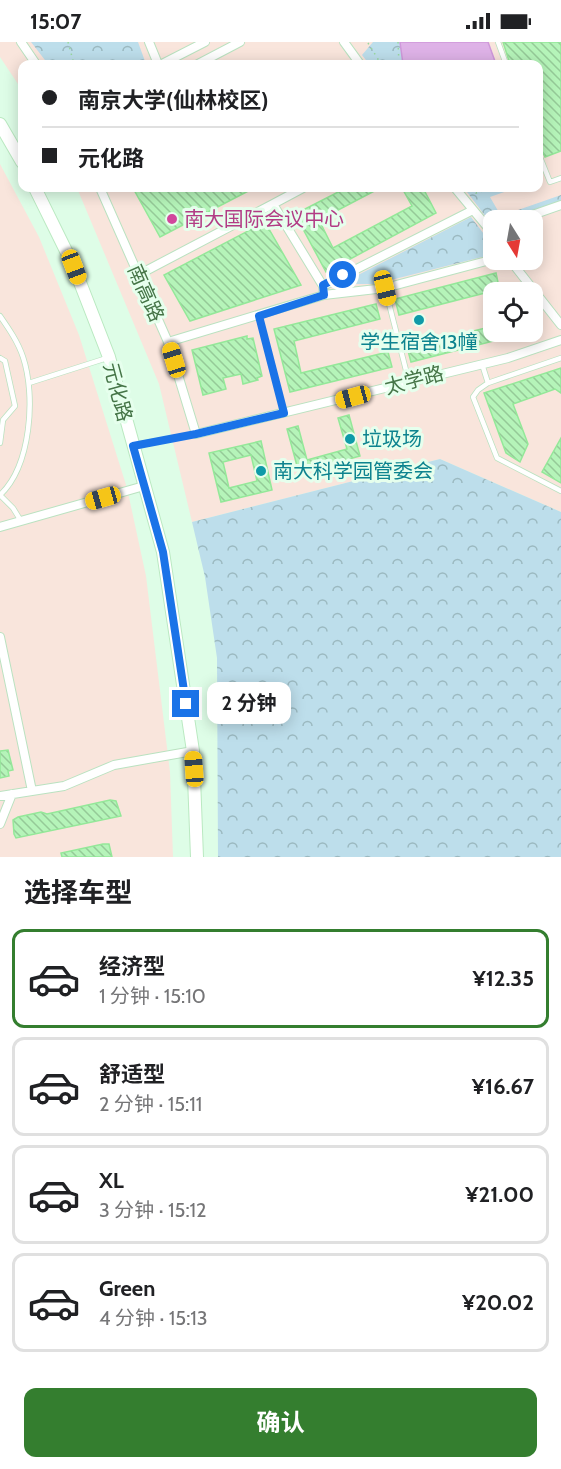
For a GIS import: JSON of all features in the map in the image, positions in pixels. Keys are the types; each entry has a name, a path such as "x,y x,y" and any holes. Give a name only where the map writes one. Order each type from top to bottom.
{"street":[{"path":"21,42 33,60"},
{"path":"149,42 156,60"},
{"path":"170,60 205,42"},
{"path":"206,60 240,42"},
{"path":"344,42 357,60"},
{"path":"0,124 18,150"},
{"name":"元化路","path":"37,192 74,267 109,357 163,552 193,750 197,857"},
{"name":"南高路","path":"102,192 168,342 196,434"},
{"path":"138,275 296,192"},
{"path":"458,192 483,221"},
{"path":"273,204 323,290"},
{"path":"543,211 561,205"},
{"path":"168,342 259,316 323,290 473,210"},
{"path":"323,290 385,288 483,262"},
{"path":"518,270 561,324"},
{"name":"太学路","path":"196,434 482,364 561,340"},
{"path":"0,527 144,486"},
{"path":"0,638 32,791"},
{"path":"0,796 64,786 114,765 193,750"},
{"path":"0,824 12,794"}],"lane":[{"path":"498,42 505,60"},
{"path":"543,164 550,182 561,178"},
{"path":"385,288 409,382"},
{"path":"0,316 23,355 28,383 30,418 23,456 0,495 14,508 21,521"},
{"path":"259,316 284,413"},
{"path":"28,383 109,357"},
{"path":"0,358 5,361 15,406 3,420 0,442"},
{"path":"561,358 488,383 477,390 473,397 497,458 561,491"},
{"path":"482,364 488,383"},
{"path":"133,446 196,434"}],"path":[{"path":"68,42 73,60"},
{"path":"398,42 399,60"},
{"path":"368,43 379,60"}],"shaded area":[{"path":"0,42 561,42 561,512 440,459 192,522 159,384 79,192 543,192 543,60 18,60 18,84 0,57"},
{"path":"400,42 488,42 495,60 402,60"},
{"path":"0,164 39,237 79,335 127,488 146,576 170,772 173,857 0,857"}],"green space":[{"path":"31,42 138,42 145,60 45,60"},
{"path":"373,42 400,42 402,60 366,60 362,55"},
{"path":"467,192 504,192 490,197 498,210 483,210 483,213"},
{"path":"561,195 561,201 535,210 518,210"},
{"path":"471,217 483,233 483,257 375,284 356,284 358,275"},
{"path":"440,459 561,512 561,857 218,857 217,658 205,577 192,522"}],"building":[{"path":"503,42 561,42 561,151 545,157 543,153 543,60 509,60"},
{"name":"南大国际会议中心","path":"135,192 246,192 160,237"},
{"path":"338,192 372,192 319,220 333,248 412,206 404,192 425,192 436,213 326,272 295,214"},
{"path":"265,222 301,285 190,321 164,275"},
{"path":"496,273 498,282 483,282 483,294 399,315 395,299"},
{"path":"376,304 380,319 294,341 301,373 388,352 392,367 290,392 274,329"},
{"path":"483,329 483,342 490,342 411,362 407,347"},
{"path":"247,336 247,339 253,338 262,376 257,378 258,380 243,384 241,374 223,378 226,389 203,395 192,350"},
{"path":"561,368 561,393 555,389 513,404 528,444 520,462 506,453 484,393"},
{"name":"垃圾场","path":"349,415 360,456 299,473 287,429 298,426 307,460 347,449 338,418"},
{"path":"561,438 561,483 542,472"},
{"name":"南大科学园管委会","path":"261,441 272,490 221,502 209,453","holes":["251,455 257,481 229,488 223,462"]},
{"path":"8,750 13,770 8,771 9,776 0,778 0,751"},
{"path":"110,800 116,801 121,816 16,838 14,834 13,820 18,817 41,812 47,814"},
{"path":"109,844 112,857 62,857 61,853"}],"place":[{"name":"南大国际会议中心","path":"172,219"},
{"name":"学生宿舍13幢","path":"419,320"},
{"name":"垃圾场","path":"350,439"},
{"name":"南大科学园管委会","path":"261,471"}],"route":[{"path":"186,704 163,552 133,446 284,413 259,316 324,295 323,285 343,275"}]}
